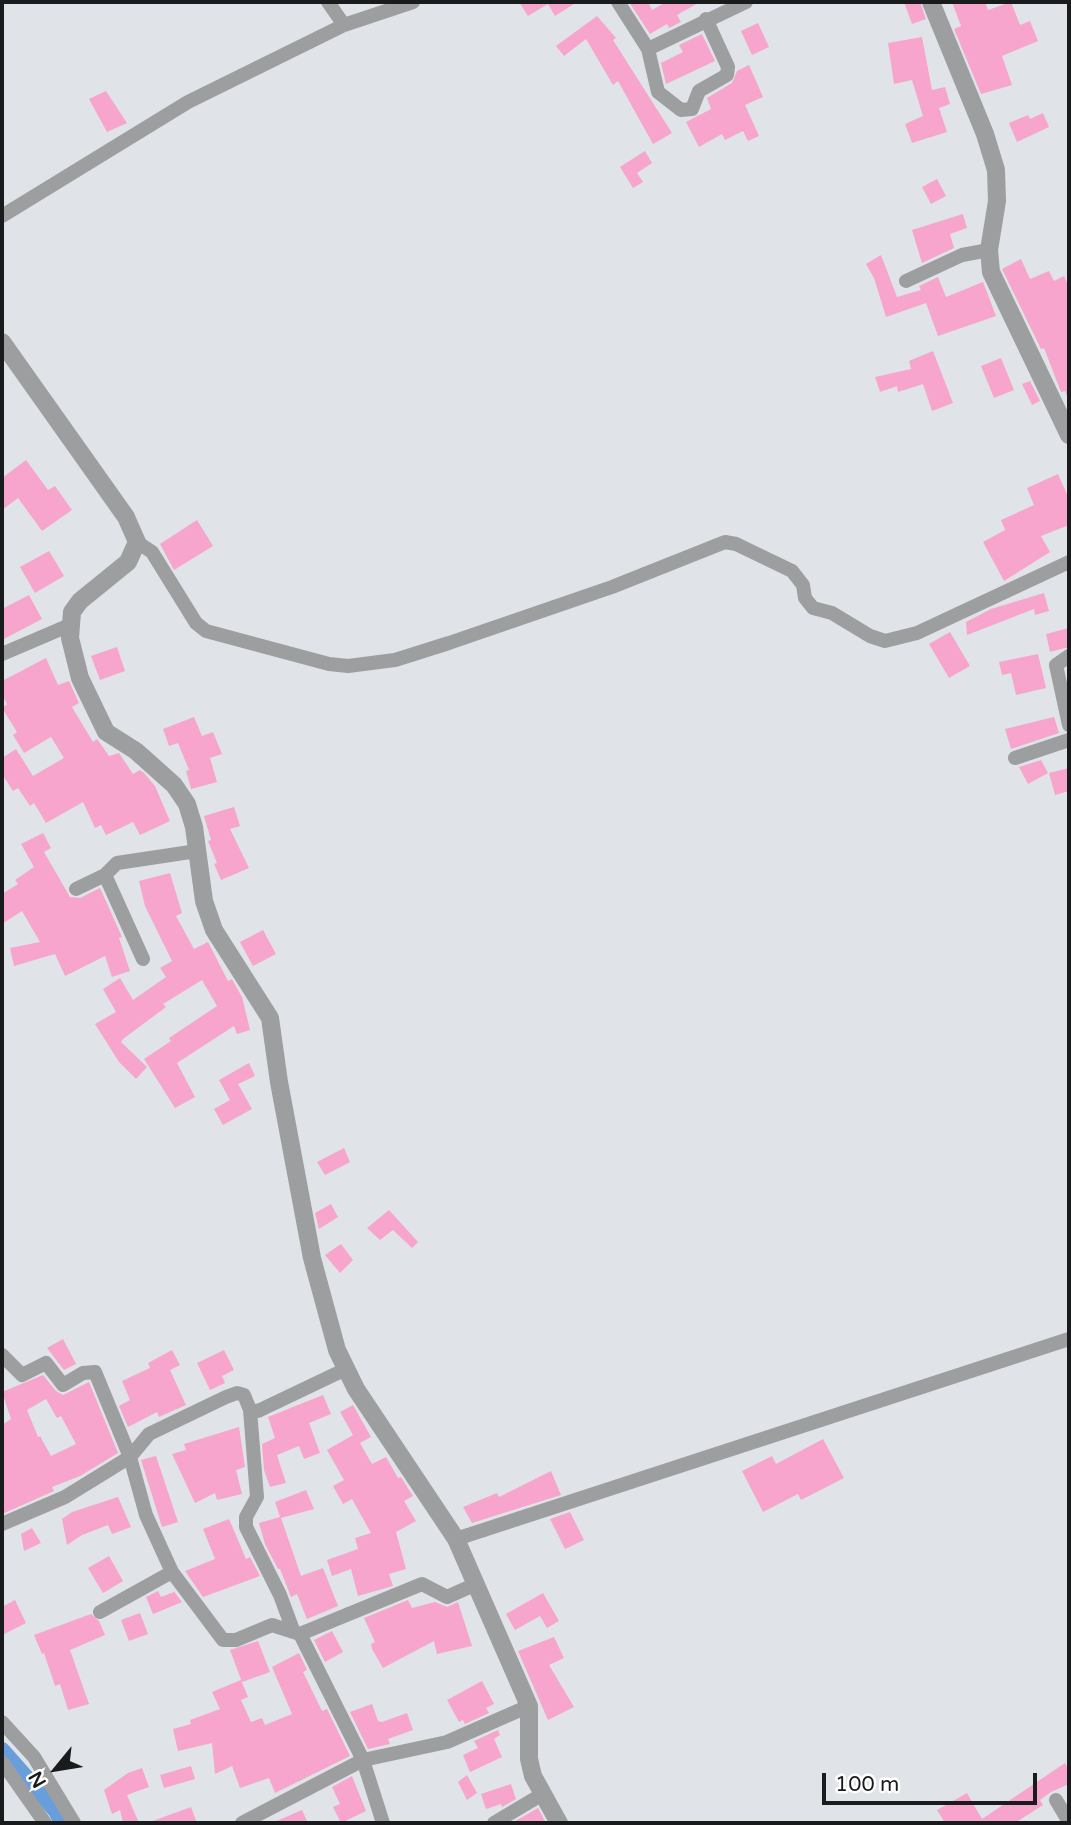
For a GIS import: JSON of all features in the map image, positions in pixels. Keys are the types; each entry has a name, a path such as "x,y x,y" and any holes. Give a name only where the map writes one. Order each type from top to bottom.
{"street":[{"path":"328,2 344,25"},
{"path":"2,216 188,102 344,25 413,2"},
{"path":"618,2 649,49 658,92 676,108 690,110 699,91 721,80 728,71 706,19"},
{"path":"649,49 706,19 746,2"},
{"path":"931,2 985,134 996,170 997,201 989,250 991,272 1069,435"},
{"path":"906,281 962,255 989,250"},
{"path":"4,350 126,517 136,542 152,552 196,623 205,631 328,664 348,666 395,660 612,587 725,542 736,544 792,571 803,585 805,598 813,608 832,613 870,636 885,641 916,633 1069,562"},
{"path":"136,542 128,562 80,601 72,612 70,625 80,678 106,732 136,751 174,785 187,804 204,901 214,930 270,1018 279,1082 326,1318 346,1369 456,1539 477,1584 529,1706 529,1759 541,1795 559,1823"},
{"path":"2,654 70,625"},
{"path":"1069,656 1058,661 1056,668 1069,726"},
{"path":"1015,758 1069,740"},
{"path":"76,889 105,875 117,863 197,851"},
{"path":"105,875 143,958"},
{"path":"456,1539 1069,1339"},
{"path":"2,1355 22,1375 46,1363 63,1385 83,1373 94,1372 130,1457 146,1515 172,1573 223,1640 236,1640 272,1625 297,1632 422,1584 447,1597 477,1584"},
{"path":"250,1410 258,1411 346,1369"},
{"path":"2,1524 65,1497 130,1457 149,1434 226,1397 237,1393 244,1395 250,1410 257,1497 246,1517 246,1527 363,1760 383,1823"},
{"path":"100,1612 172,1573"},
{"path":"242,1823 363,1760 447,1742 529,1706"},
{"path":"2,1722 34,1757 74,1823"},
{"path":"2,1762 45,1823"},
{"path":"494,1823 541,1795"},
{"path":"1056,1800 1067,1818"}],"building":[{"path":"519,2 577,2 555,16 548,4 528,16"},
{"path":"629,2 648,2 652,10 666,2 700,2 677,15 681,22 669,28 667,24 650,34"},
{"path":"904,2 920,2 926,19 912,24"},
{"path":"952,2 985,2 988,10 1011,2 1020,25 1030,21 1038,41 1002,56 1012,85 981,94 954,29 961,26"},
{"path":"597,16 616,38 613,40 672,133 653,144 618,81 613,85 586,39 564,56 556,46"},
{"path":"758,23 769,47 752,55 741,31"},
{"path":"702,34 715,61 666,84 661,63 683,52 679,45"},
{"path":"922,37 932,90 945,87 950,104 939,108 947,132 912,143 905,124 923,116 912,80 894,84 888,43"},
{"path":"749,65 763,97 745,105 759,136 748,141 743,131 725,140 722,134 699,147 686,122 711,109 707,98 732,83 737,71"},
{"path":"106,91 127,123 107,132 89,99"},
{"path":"1043,113 1049,127 1017,142 1009,123 1028,115 1030,119"},
{"path":"645,151 652,163 637,173 643,182 633,188 620,167"},
{"path":"937,179 946,196 931,204 922,187"},
{"path":"963,214 967,228 950,234 954,248 922,263 912,230"},
{"path":"881,255 897,297 921,290 919,286 938,277 946,297 983,282 996,316 938,336 926,303 886,317 874,278 866,264"},
{"path":"1021,259 1030,279 1049,271 1054,281 1064,276 1069,287 1069,401 1065,391 1061,392 1044,348 1041,349 1002,269"},
{"path":"933,351 953,403 932,411 923,384 898,392 897,386 880,392 875,377 911,369 909,361"},
{"path":"1001,358 1014,390 994,398 981,366"},
{"path":"1030,381 1040,401 1032,405 1022,384"},
{"path":"26,460 48,490 55,486 72,510 42,531 18,498 2,510 2,478"},
{"path":"1058,474 1069,499 1069,525 1041,536 1050,552 1004,581 983,542 1005,530 1001,520 1034,505 1027,488"},
{"path":"197,520 213,546 174,570 160,544"},
{"path":"49,551 64,576 35,593 20,567"},
{"path":"1044,593 1049,611 1035,615 1034,609 967,635 966,622 991,609"},
{"path":"29,595 42,619 2,640 2,609"},
{"path":"1069,628 1069,647 1050,652 1046,634"},
{"path":"950,632 970,666 949,678 929,644"},
{"path":"117,647 125,671 100,680 91,656"},
{"path":"1038,654 1046,688 1016,695 1011,673 1002,675 999,662"},
{"path":"46,658 58,685 69,681 79,703 72,707 93,742 97,739 109,756 119,753 133,774 140,770 144,773 155,786 170,821 140,835 133,822 106,835 101,825 95,828 83,802 46,823 34,803 30,806 18,788 13,791 2,774 2,758 16,749 33,776 64,758 51,737 24,753 13,735 17,732 2,708 7,704 2,695 2,681"},
{"path":"194,717 202,736 213,732 222,754 210,758 217,782 191,789 186,771 189,770 178,743 169,746 163,729"},
{"path":"1054,717 1059,733 1011,749 1005,729"},
{"path":"1041,760 1048,773 1028,784 1019,767"},
{"path":"1069,768 1069,791 1055,795 1049,773"},
{"path":"234,807 240,826 230,829 249,868 221,880 214,864 217,863 208,841 211,840 204,816"},
{"path":"43,833 51,848 44,852 70,897 80,898 100,888 122,937 119,938 130,971 112,977 105,956 65,976 55,954 14,966 10,948 40,942 22,911 2,924 2,894 18,884 15,880 34,867 21,844"},
{"path":"170,873 182,913 176,916 194,949 208,942 228,981 232,979 242,997 250,1030 237,1034 234,1026 177,1063 195,1097 175,1108 144,1059 171,1041 169,1038 217,1006 202,980 163,1004 166,1007 121,1042 147,1067 136,1079 119,1062 95,1024 116,1012 103,989 120,978 133,1000 166,977 160,968 172,961 145,906 139,881"},
{"path":"263,930 276,954 253,966 240,942"},
{"path":"249,1063 255,1076 238,1084 252,1109 223,1125 214,1109 230,1100 219,1080"},
{"path":"344,1148 350,1162 325,1175 317,1162"},
{"path":"331,1204 338,1217 319,1229 315,1213"},
{"path":"389,1210 418,1242 412,1248 393,1230 380,1240 367,1228"},
{"path":"341,1244 353,1260 340,1273 325,1255"},
{"path":"63,1339 76,1364 64,1370 47,1348"},
{"path":"172,1350 180,1365 170,1370 186,1405 159,1417 157,1412 128,1427 119,1406 130,1400 122,1381 150,1368 148,1363"},
{"path":"224,1350 234,1370 222,1376 225,1383 210,1390 197,1363"},
{"path":"43,1375 56,1391 63,1395 89,1382 118,1453 80,1476 52,1487 54,1491 2,1514 2,1425 11,1419 2,1392","holes":["46,1399 57,1418 61,1416 76,1444 51,1456 40,1436 38,1437 27,1410"]},
{"path":"323,1395 331,1414 309,1423 320,1453 304,1459 299,1446 277,1455 286,1483 270,1487 264,1470 262,1444 275,1438 268,1417"},
{"path":"353,1405 371,1437 360,1443 372,1464 386,1457 398,1478 401,1477 413,1496 404,1501 416,1521 396,1532 406,1569 389,1574 393,1586 358,1596 351,1569 332,1576 327,1560 358,1549 355,1538 371,1533 352,1499 343,1504 333,1486 344,1480 327,1450 353,1435 340,1412"},
{"path":"239,1427 245,1467 236,1470 242,1494 217,1500 215,1493 195,1503 172,1454 186,1450 184,1444"},
{"path":"823,1439 844,1478 801,1500 798,1494 763,1512 742,1471 772,1456 776,1464"},
{"path":"156,1456 178,1522 162,1527 141,1460"},
{"path":"551,1471 561,1495 472,1523 463,1507 497,1493 499,1497"},
{"path":"306,1490 314,1509 281,1518 301,1576 323,1568 338,1606 307,1619 297,1594 291,1597 280,1569 265,1544 259,1523 280,1517 275,1502"},
{"path":"118,1497 131,1527 112,1534 108,1525 82,1535 67,1545 62,1519 72,1512"},
{"path":"570,1512 584,1540 565,1549 550,1519"},
{"path":"229,1519 246,1559 250,1557 260,1576 203,1597 185,1571 215,1559 203,1529"},
{"path":"32,1528 41,1543 24,1551 21,1534"},
{"path":"109,1556 123,1581 103,1593 88,1568"},
{"path":"173,1590 182,1602 153,1614 146,1597 158,1591 161,1597 174,1592"},
{"path":"543,1593 559,1621 547,1628 540,1616 515,1630 506,1614"},
{"path":"15,1600 26,1623 2,1635 2,1607"},
{"path":"408,1600 412,1608 435,1602 447,1607 458,1602 472,1646 437,1654 434,1641 383,1668 372,1649 371,1644 375,1642 364,1618"},
{"path":"140,1613 148,1634 129,1641 121,1620"},
{"path":"91,1614 99,1621 105,1635 70,1650 89,1704 68,1710 60,1684 55,1686 44,1653 42,1654 34,1635"},
{"path":"332,1631 343,1652 325,1662 314,1640"},
{"path":"554,1637 564,1658 549,1665 574,1707 548,1720 518,1651"},
{"path":"258,1641 270,1672 242,1682 230,1650"},
{"path":"299,1653 307,1670 303,1672 322,1711 327,1709 350,1756 275,1793 269,1778 240,1788 232,1766 215,1774 212,1743 178,1751 173,1729 191,1724 190,1720 220,1709 212,1692 241,1680 248,1697 241,1700 251,1722 262,1718 265,1725 292,1714 272,1667"},
{"path":"482,1681 494,1704 486,1708 489,1713 465,1724 463,1720 459,1722 447,1700"},
{"path":"372,1704 378,1721 407,1713 413,1730 388,1739 390,1744 368,1749 350,1712"},
{"path":"498,1730 500,1735 494,1739 502,1757 470,1772 463,1755 478,1748 474,1741"},
{"path":"1065,1763 1069,1771 1069,1784 1051,1792 1040,1800 1043,1805 1015,1823 945,1823 937,1810 967,1793 982,1819"},
{"path":"191,1766 195,1779 164,1788 160,1775"},
{"path":"142,1768 149,1787 127,1795 139,1823 123,1823 120,1810 112,1814 104,1790 128,1773"},
{"path":"467,1775 477,1793 467,1800 458,1782"},
{"path":"352,1776 366,1811 341,1823 333,1807 340,1804 332,1787"},
{"path":"511,1784 516,1799 502,1807 501,1804 486,1809 481,1794"},
{"path":"191,1807 197,1823 150,1823 150,1822"},
{"path":"538,1808 546,1823 512,1823"},
{"path":"302,1810 308,1823 272,1823"}],"waterway":[{"path":"2,1750 56,1811 62,1823"}]}
